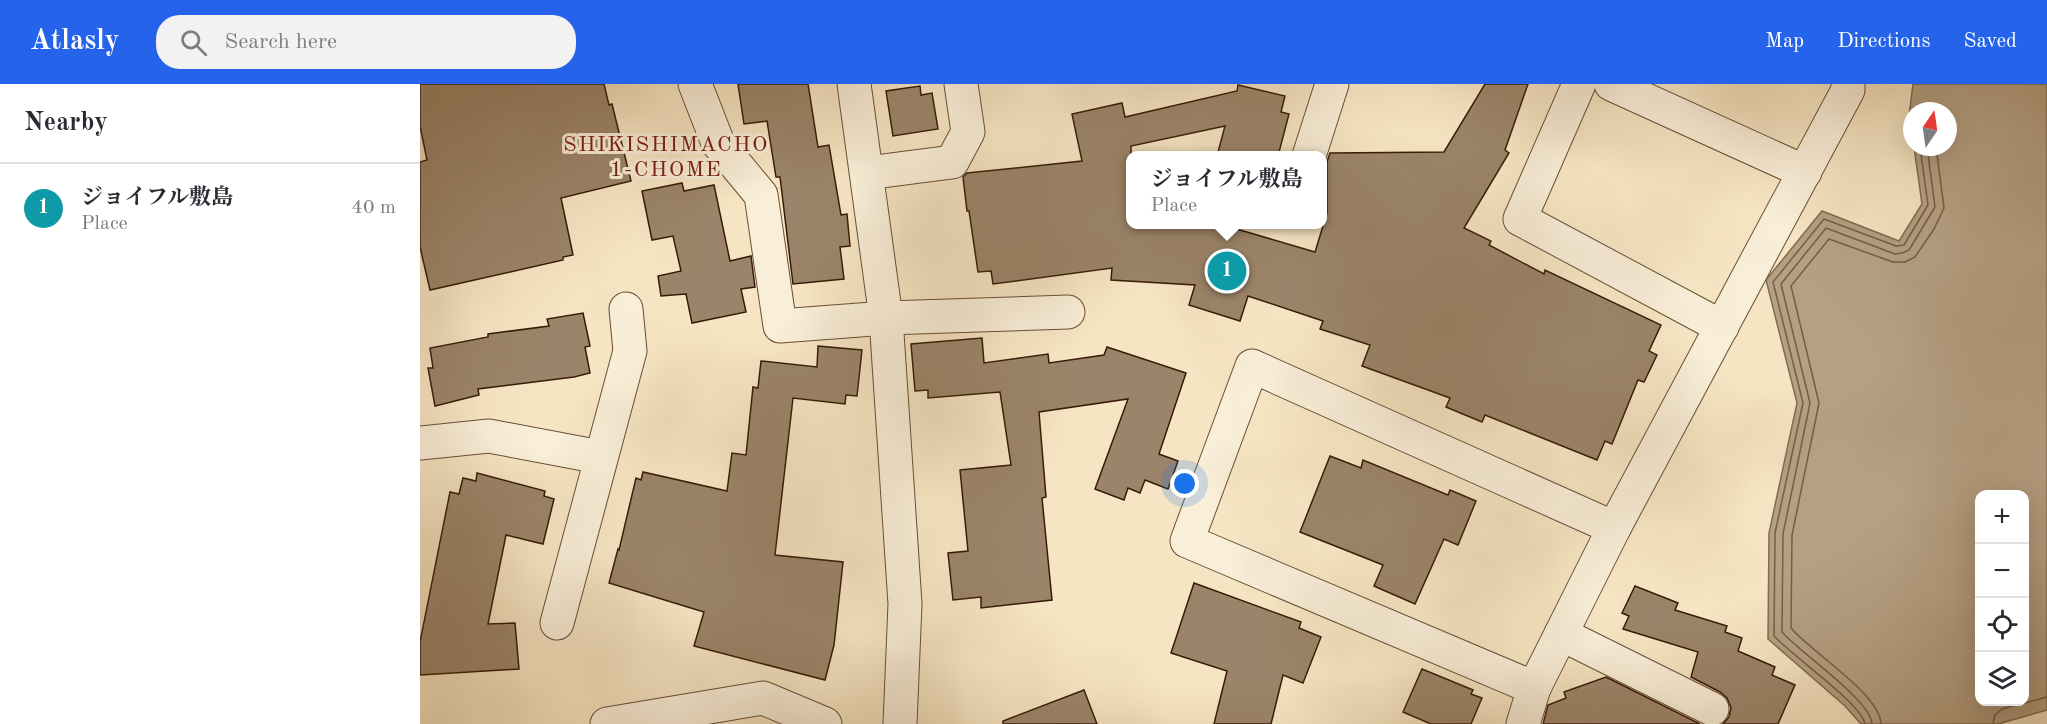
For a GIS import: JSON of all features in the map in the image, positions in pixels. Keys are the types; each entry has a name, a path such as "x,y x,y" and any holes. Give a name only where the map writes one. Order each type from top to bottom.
{"street":[{"path":"695,84 718,143 761,195 780,326 886,318 1068,312"},
{"path":"854,84 886,318 905,604 900,724"},
{"path":"867,173 952,162 968,132 961,84"},
{"path":"1311,151 1332,84"},
{"path":"1580,84 1520,219 1722,327"},
{"path":"1611,84 1805,172"},
{"path":"1523,724 1534,688 1614,528 1805,172 1848,90 1848,84"},
{"path":"557,623 630,351 626,309"},
{"path":"1534,688 1187,541 1252,366 1614,528"},
{"path":"420,443 489,436 600,457"},
{"path":"1561,634 1712,709"},
{"path":"607,724 763,698 825,724"}],"water":[{"path":"1913,84 2047,84 2047,710 1998,724 1861,724 1845,706 1768,639 1769,533 1797,403 1766,280 1822,211 1899,241 1922,204 1915,156 1957,156 1957,102 1911,102"}],"building":[{"path":"420,84 604,84 609,105 612,104 631,181 561,198 573,255 563,257 563,260 430,290 420,247 420,162 427,160 420,126"},
{"path":"738,84 808,84 818,147 829,145 841,215 847,214 850,246 840,247 844,279 793,284 780,177 776,177 767,121 744,124"},
{"path":"1485,84 1528,84 1505,150 1509,153 1464,228 1491,241 1489,245 1544,274 1545,270 1661,325 1649,351 1657,355 1644,382 1638,380 1612,444 1605,441 1597,460 1485,415 1482,422 1446,407 1450,398 1362,366 1370,345 1320,329 1323,321 1248,296 1240,321 1189,305 1195,285 1111,280 1112,268 993,284 991,271 978,272 963,177 967,173 1082,161 1072,114 1122,103 1125,117 1237,91 1238,85 1285,96 1281,112 1289,114 1279,151 1218,151 1225,126 1131,146 1131,151 1126,151 1126,229 1237,229 1315,252 1322,229 1327,229 1327,162 1330,153 1444,152"},
{"path":"920,86 921,95 932,93 938,129 893,136 886,91"},
{"path":"682,183 684,191 714,185 730,261 751,256 755,287 741,289 746,312 692,323 686,294 661,296 658,276 681,271 673,236 652,240 642,191"},
{"path":"583,313 590,346 585,347 590,373 478,389 479,395 435,406 428,368 433,368 430,348 488,337 488,334 549,326 547,319"},
{"path":"982,338 984,363 1048,354 1049,363 1104,355 1107,347 1186,373 1159,454 1178,461 1168,489 1145,480 1140,493 1128,488 1124,500 1095,489 1128,399 1039,412 1046,497 1042,498 1052,600 981,608 981,597 953,600 948,553 968,551 960,470 1011,465 1000,392 928,398 928,390 915,391 911,344"},
{"path":"818,346 862,350 857,396 846,395 845,404 793,398 775,555 843,562 834,645 825,680 694,646 704,612 609,583 636,478 641,480 643,472 727,491 732,453 746,455 753,387 758,388 761,361 817,367"},
{"path":"1330,456 1361,468 1363,460 1448,495 1450,490 1476,501 1458,545 1444,539 1415,604 1374,586 1383,565 1300,532"},
{"path":"477,473 545,491 544,496 554,499 543,544 506,535 488,624 515,623 519,669 420,675 420,642 450,492 459,494 463,478 476,481"},
{"path":"1194,583 1301,622 1299,628 1321,637 1303,683 1283,675 1271,724 1214,724 1227,671 1171,653"},
{"path":"1635,586 1678,603 1675,610 1727,626 1725,632 1742,638 1738,651 1775,667 1772,675 1795,685 1778,724 1723,724 1729,717 1731,708 1727,698 1691,677 1698,652 1623,629 1629,616 1622,613"},
{"path":"1422,669 1473,690 1471,694 1482,698 1471,724 1431,724 1403,712"},
{"path":"1606,677 1700,724 1543,724 1548,705 1566,698 1564,692"},
{"path":"1084,690 1097,724 1003,724 1003,721"}],"place":[{"name":"ジョイフル敷島","path":"1227,271"}],"district":[{"name":"SHIKISHIMACHO 1-CHOME","path":"666,156"}]}
